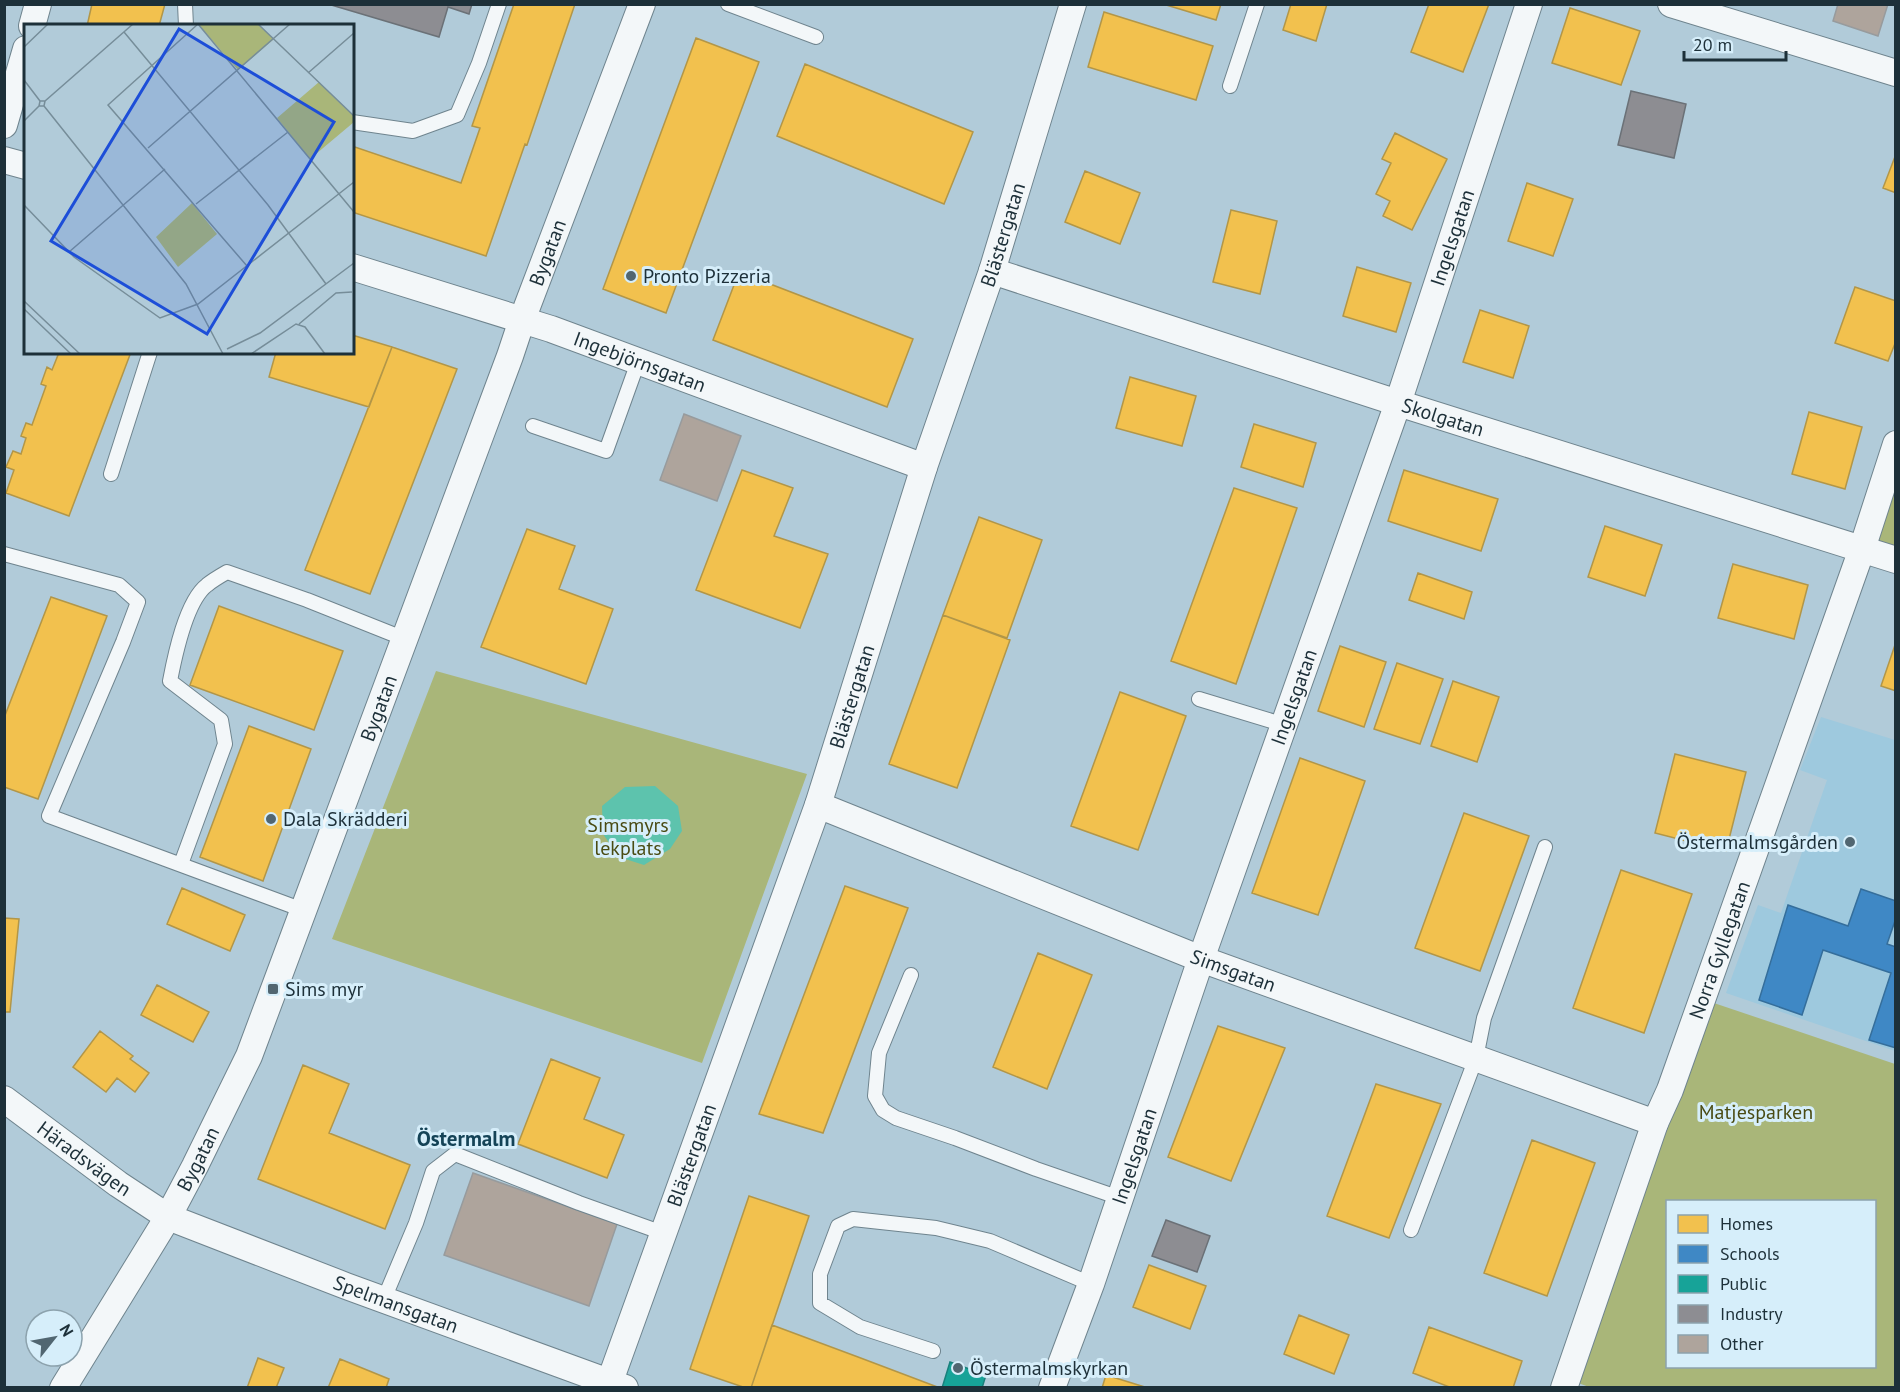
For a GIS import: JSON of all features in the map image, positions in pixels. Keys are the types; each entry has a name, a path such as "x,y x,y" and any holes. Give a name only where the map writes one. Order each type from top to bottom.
{"street":[{"path":"33,24 38,4"},
{"name":"Bygatan","path":"63,1388 168,1217 249,1056 522,320 642,4"},
{"name":"Blästergatan","path":"617,1384 663,1233 818,805 924,467 992,270 1073,4"},
{"name":"Ingelsgatan","path":"1052,1388 1091,1284 1201,959 1398,403 1529,4"},
{"path":"1671,4 1896,73"},
{"path":"4,125 24,56"},
{"path":"4,160 24,165"},
{"name":"Ingebjörnsgatan","path":"354,268 551,329 924,467"},
{"name":"Skolgatan","path":"992,270 1398,403 1896,560"},
{"name":"Norra Gyllegatan","path":"1564,1388 1655,1123 1670,1090 1862,549 1896,444"},
{"name":"Simsgatan","path":"818,805 1201,959 1655,1123"},
{"name":"Häradsvägen","path":"4,1099 118,1184 168,1217"},
{"name":"Spelmansgatan","path":"168,1217 617,1384"}],"lane":[{"path":"185,4 186,24"},
{"path":"354,122 413,131 457,115 479,63 499,4"},
{"path":"728,4 816,37"},
{"path":"1230,86 1257,4"},
{"path":"111,474 149,354"},
{"path":"533,426 606,451 638,362"},
{"path":"4,554 119,585 138,602 49,816 303,910"},
{"path":"181,864 225,744 222,720 170,681 176,650 189,612 205,586 227,572 307,600 405,639"},
{"path":"1199,699 1285,725"},
{"path":"1411,1230 1476,1058 1484,1018 1545,846"},
{"path":"911,975 879,1053 875,1096 884,1110 896,1118 1120,1198"},
{"path":"384,1299 416,1223 433,1171 455,1154 663,1233"},
{"path":"933,1351 860,1327 820,1303 820,1274 838,1226 853,1219 936,1228 990,1241 1091,1284"}],"shaded area":[{"name":"Östermalmsgården","path":"1821,717 1895,740 1895,1051 1726,993 1758,905 1781,913 1827,780 1800,770"},
{"path":"655,786 678,806 682,831 670,849 644,865 619,857 603,834 602,806 625,787"}],"green space":[{"path":"1895,444 1895,559 1862,549"},
{"name":"Simsmyrs lekplats","path":"436,671 807,774 702,1063 332,939"},
{"name":"Matjesparken","path":"1702,999 1895,1064 1895,1387 1592,1388 1567,1379"}],"building: Homes":[{"path":"92,4 165,4 160,24 87,24"},
{"path":"514,4 575,4 486,256 354,213 354,147 461,183 480,128 472,126"},
{"path":"1163,4 1221,4 1216,20"},
{"path":"1291,4 1327,4 1316,41 1283,30"},
{"path":"1429,4 1489,4 1463,72 1411,52"},
{"path":"1570,8 1640,31 1621,85 1552,63"},
{"path":"1104,12 1213,46 1196,100 1088,67"},
{"path":"696,38 759,62 666,313 603,289"},
{"path":"805,64 973,132 944,204 777,136"},
{"path":"1395,133 1447,159 1412,230 1383,216 1390,201 1376,194 1391,163 1382,159"},
{"path":"1896,154 1896,193 1883,188"},
{"path":"1085,171 1140,193 1120,244 1065,222"},
{"path":"1527,183 1573,199 1553,256 1508,241"},
{"path":"1231,210 1277,221 1260,294 1213,282"},
{"path":"1357,267 1411,283 1396,332 1343,316"},
{"path":"739,272 913,339 887,407 713,340"},
{"path":"1855,287 1896,301 1896,341 1888,361 1835,343"},
{"path":"1480,310 1529,326 1513,378 1463,362"},
{"path":"354,336 392,347 369,407 269,377 275,354 354,354"},
{"path":"392,347 457,369 370,594 305,570"},
{"path":"56,354 130,354 69,516 6,493 14,470 6,467 13,451 21,454 26,438 21,436 26,423 32,425 46,386 41,384 47,367 52,370 58,355"},
{"path":"1130,377 1196,396 1182,446 1116,428"},
{"path":"1809,412 1862,427 1845,489 1792,474"},
{"path":"1254,424 1316,443 1303,487 1241,467"},
{"path":"742,470 793,488 774,536 828,554 800,628 696,590"},
{"path":"1404,470 1498,499 1481,551 1388,521"},
{"path":"1234,488 1297,508 1236,684 1171,661"},
{"path":"979,517 1042,540 1007,638 943,615"},
{"path":"1605,526 1662,545 1645,596 1588,577"},
{"path":"527,529 575,546 559,589 613,609 586,684 481,647"},
{"path":"1733,564 1808,585 1794,639 1718,618"},
{"path":"1418,573 1472,592 1464,619 1409,600"},
{"path":"51,597 107,616 38,799 4,787 4,718"},
{"path":"219,606 343,651 314,730 190,685"},
{"path":"943,615 1010,640 957,788 889,764"},
{"path":"1896,642 1896,691 1881,686"},
{"path":"1340,646 1386,662 1364,727 1318,711"},
{"path":"1397,663 1443,679 1420,744 1374,729"},
{"path":"1453,681 1499,697 1477,762 1431,746"},
{"path":"1120,692 1186,716 1138,850 1071,826"},
{"path":"249,726 311,749 263,881 200,857"},
{"path":"1675,754 1746,772 1726,851 1655,833"},
{"path":"1300,758 1365,781 1318,915 1252,893"},
{"path":"1464,813 1529,836 1480,971 1415,948"},
{"path":"1621,870 1692,894 1644,1033 1573,1008"},
{"path":"845,886 908,908 823,1133 759,1114"},
{"path":"182,888 245,915 230,951 167,924"},
{"path":"4,918 19,919 10,1012 4,1012"},
{"path":"1038,953 1092,975 1047,1089 993,1067"},
{"path":"157,985 209,1012 193,1042 141,1015"},
{"path":"1218,1026 1285,1048 1231,1181 1168,1157"},
{"path":"100,1031 133,1056 130,1059 149,1073 135,1092 117,1078 106,1092 73,1067"},
{"path":"551,1059 600,1078 584,1119 624,1135 607,1178 518,1144"},
{"path":"303,1065 349,1084 329,1133 410,1165 385,1229 258,1179"},
{"path":"1376,1084 1441,1104 1389,1238 1327,1216"},
{"path":"1532,1140 1595,1163 1547,1296 1484,1273"},
{"path":"749,1196 809,1216 751,1388 746,1388 690,1369"},
{"path":"1149,1265 1206,1286 1190,1329 1133,1307"},
{"path":"1299,1315 1349,1335 1334,1374 1284,1354"},
{"path":"772,1325 858,1357 940,1388 751,1388"},
{"path":"1429,1327 1522,1361 1513,1388 1452,1388 1413,1373"},
{"path":"258,1358 284,1368 276,1388 247,1388"},
{"path":"340,1359 389,1379 386,1388 328,1388"},
{"path":"1106,1375 1148,1388 1102,1388"}],"building: Schools":[{"path":"1861,889 1896,901 1896,918 1887,944 1896,947 1896,1048 1869,1040 1891,973 1823,950 1802,1015 1759,1000 1788,905 1848,926"}],"building: Public":[{"name":"Östermalmskyrkan","path":"950,1362 986,1375 982,1388 942,1388"}],"building: Industry":[{"path":"328,4 472,4 469,14 448,7 439,37"},
{"path":"1631,91 1686,104 1674,158 1618,145"},
{"path":"1166,1220 1210,1236 1197,1272 1152,1256"}],"building: Other":[{"path":"1838,4 1888,4 1878,36 1833,21"},
{"path":"684,414 741,436 717,501 660,480"},
{"path":"473,1173 617,1224 589,1306 444,1255"}],"place":[{"name":"Pronto Pizzeria","path":"631,276"},
{"name":"Dala Skrädderi","path":"271,819"},
{"name":"Östermalmsgården","path":"1850,842"},
{"name":"Sims myr","path":"273,989"},
{"name":"Östermalmskyrkan","path":"958,1368"}],"district":[{"name":"Östermalm","path":"466,1138"}]}
